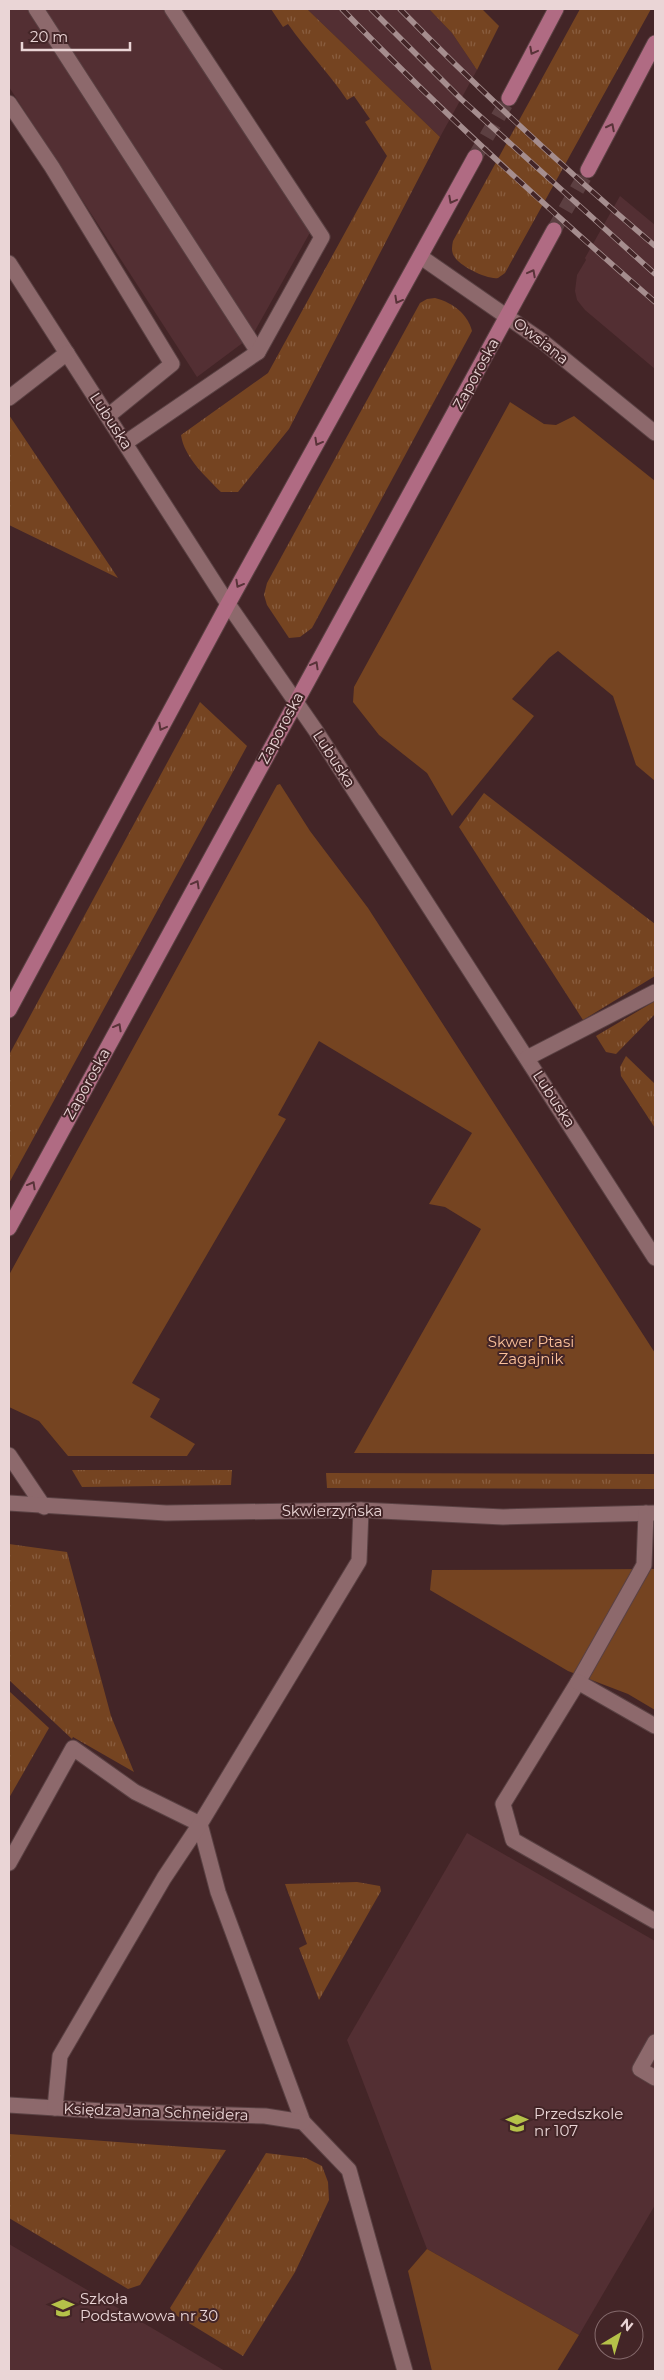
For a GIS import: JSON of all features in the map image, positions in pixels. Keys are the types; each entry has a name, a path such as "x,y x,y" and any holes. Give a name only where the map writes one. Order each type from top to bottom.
{"main road":[{"path":"509,98 556,9"},
{"path":"588,170 655,43"},
{"path":"9,1010 228,604 475,158"},
{"name":"Zaporoska","path":"9,1228 295,701 554,230"}],"street":[{"path":"36,9 258,352"},
{"path":"125,443 258,352 322,237 172,9"},
{"path":"9,103 52,167 172,364 108,416"},
{"name":"Owsiana","path":"421,257 555,350 655,433"},
{"name":"Lubuska","path":"9,263 228,604 295,701 655,1258"},
{"path":"9,398 67,353"},
{"path":"527,1058 655,992"},
{"path":"9,1454 44,1507"},
{"name":"Skwierzyńska","path":"9,1503 44,1507 166,1513 361,1510 503,1517 651,1513"},
{"path":"56,2108 60,2056 164,1878 200,1824 358,1561 361,1510"},
{"path":"651,1513 644,1565 578,1682 503,1804 514,1840 655,1921"},
{"path":"578,1682 655,1726"},
{"path":"9,1863 73,1748 135,1792 200,1824 218,1892 303,2122 349,2170 405,2371"},
{"path":"655,2042 640,2069 655,2078"},
{"name":"Księdza Jana Schneidera","path":"9,2105 265,2116 303,2122"}],"shaded area":[{"path":"9,9 167,9 312,229 252,336 197,377 9,87"},
{"path":"307,9 429,9 452,33 477,70 440,137"},
{"path":"620,196 655,225 655,369 585,310 577,300 575,291 577,275 586,260 585,258"},
{"name":"Przedszkole nr 107","path":"467,1833 655,1941 655,2205 579,2335 427,2249 347,2040"},
{"name":"Szkoła Podstawowa nr 30","path":"9,2244 225,2371 9,2371"}],"green space":[{"path":"271,9 307,9 440,137 289,429 238,492 221,492 191,459 186,451 181,435 268,373 387,156 365,122 370,119 354,96 347,100 288,24 283,27"},
{"path":"429,9 482,9 499,26 477,70 452,33"},
{"path":"580,9 651,9 505,273 498,278 481,275 457,260 452,252 453,241"},
{"path":"435,298 448,303 463,314 472,331 312,628 300,637 289,638 267,605 264,595 267,583 420,303 427,299"},
{"path":"510,402 544,424 556,425 574,416 655,481 655,781 636,765 613,696 558,651 549,658 512,699 534,716 452,816 427,773 379,735 353,702 354,687"},
{"path":"9,415 118,578 9,525"},
{"path":"200,702 247,746 9,1183 9,1055"},
{"name":"Skwer Ptasi Zagajnik","path":"280,784 310,831 368,908 655,1353 655,1454 354,1453 481,1229 445,1207 429,1204 472,1133 319,1041 278,1115 286,1119 132,1383 160,1399 150,1417 195,1444 187,1456 68,1456 39,1421 9,1407 9,1275 277,785"},
{"path":"484,793 655,924 655,976 583,1020 459,827"},
{"path":"655,1001 655,1014 616,1054 606,1052 596,1036"},
{"path":"626,1056 655,1084 655,1128 621,1076 620,1067"},
{"path":"72,1470 232,1470 231,1485 82,1487"},
{"path":"326,1473 655,1474 655,1489 327,1488"},
{"path":"9,1544 67,1552 111,1716 134,1772 73,1737 72,1739 9,1680"},
{"path":"655,1569 655,1710 628,1694 568,1671 430,1590 432,1570"},
{"path":"9,1691 49,1728 9,1798"},
{"path":"357,1882 380,1886 381,1891 319,2000 299,1948 307,1944 285,1884"},
{"path":"9,2134 226,2150 140,2285 128,2289 9,2218"},
{"path":"266,2153 306,2158 322,2166 328,2182 329,2200 295,2272 243,2356 174,2314 170,2308"},
{"path":"427,2249 579,2335 557,2371 432,2371 408,2271"}],"tunnel":[{"path":"475,157 509,98"},
{"path":"554,230 588,170"}],"railway":[{"path":"342,9 417,85 495,159 655,302"},
{"path":"371,9 461,99 655,274"},
{"path":"400,9 525,130 655,246"}],"place":[{"name":"Przedszkole nr 107","path":"517,2123"},
{"name":"Szkoła Podstawowa nr 30","path":"63,2308"}]}
